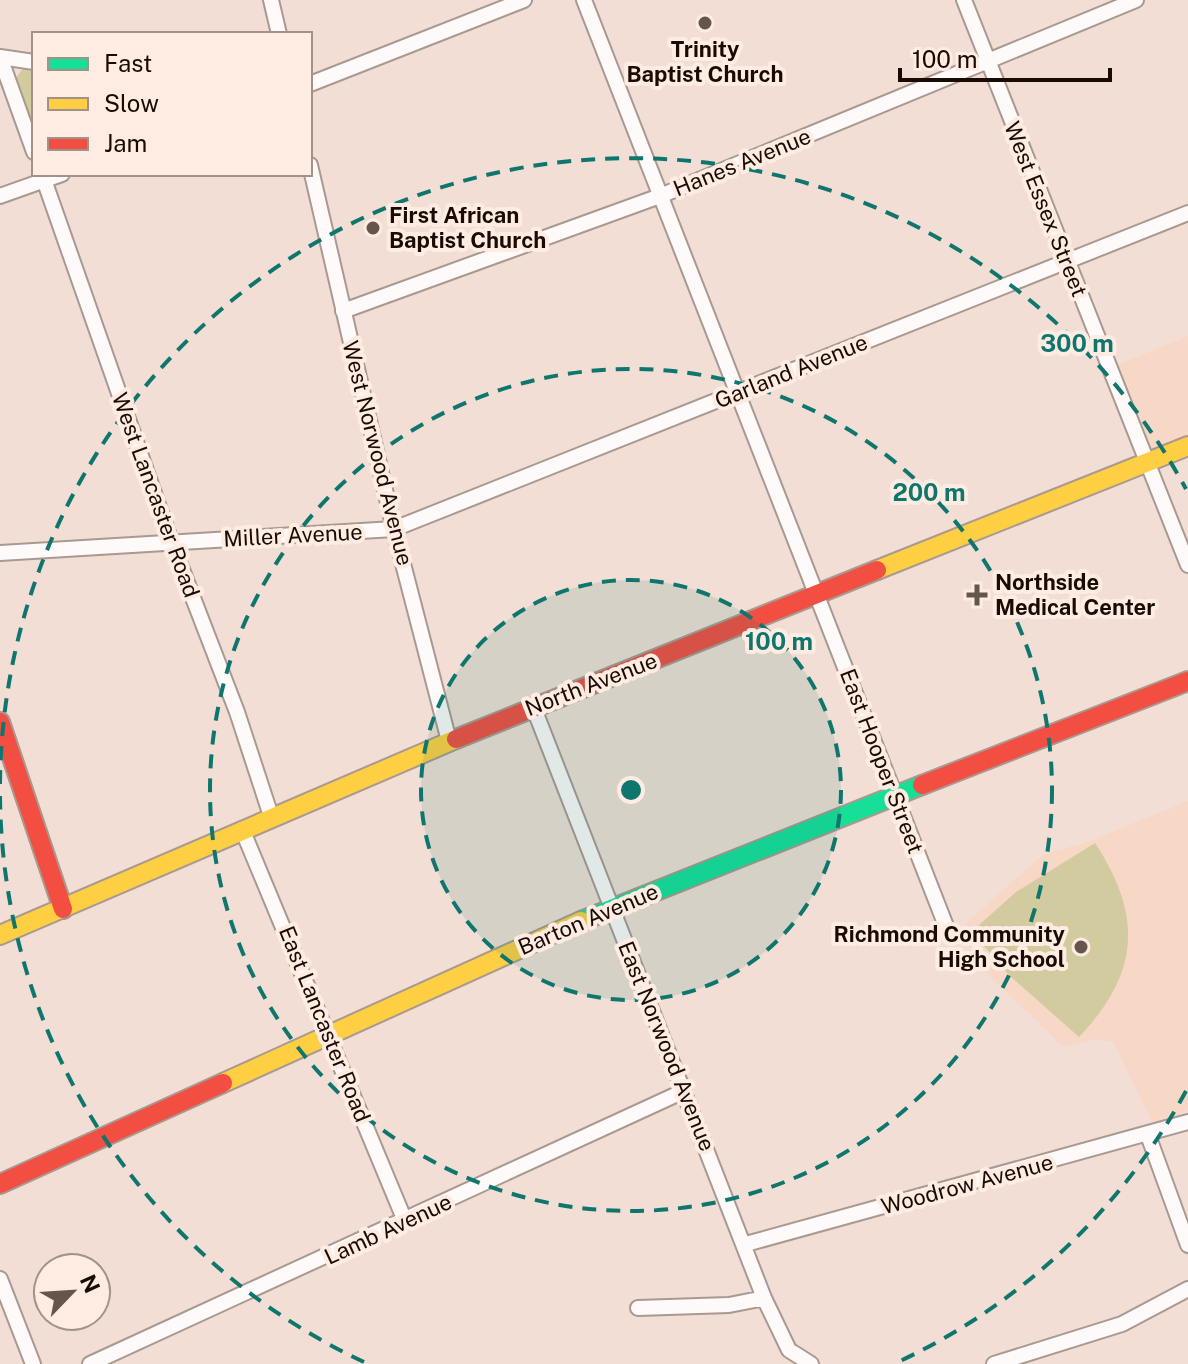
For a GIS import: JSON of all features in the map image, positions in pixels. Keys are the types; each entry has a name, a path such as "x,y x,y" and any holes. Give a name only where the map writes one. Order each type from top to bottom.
{"street":[{"path":"271,0 279,32"},
{"path":"312,83 524,0"},
{"name":"East Hooper Street","path":"584,0 946,926"},
{"name":"West Essex Street","path":"964,0 1188,565"},
{"name":"Hanes Avenue","path":"343,311 660,196 1136,0"},
{"path":"32,62 0,57 32,146"},
{"name":"West Norwood Avenue","path":"312,174 394,529 449,741"},
{"path":"0,196 43,177"},
{"name":"West Lancaster Road","path":"43,177 171,541 237,712 271,816"},
{"name":"Garland Avenue","path":"394,529 1188,213"},
{"name":"North Avenue","path":"0,935 533,706 818,596 1188,446"},
{"name":"Miller Avenue","path":"0,553 394,529"},
{"name":"Barton Avenue","path":"0,1184 611,907 1188,681"},
{"name":"East Norwood Avenue","path":"533,706 746,1244 764,1298 789,1350 811,1364"},
{"path":"0,722 63,909"},
{"name":"East Lancaster Road","path":"242,829 331,1035 405,1221"},
{"name":"Lamb Avenue","path":"90,1364 684,1091"},
{"name":"Woodrow Avenue","path":"746,1244 1188,1122"},
{"path":"1148,1135 1188,1245"},
{"path":"0,1279 33,1364"},
{"path":"994,1364 1122,1324 1188,1289"},
{"path":"638,1308 729,1305 764,1298"}],"shaded area":[{"path":"23,68 32,70 32,122 16,78"},
{"path":"1188,336 1188,435 1149,450 1115,366"},
{"name":"Richmond Community High School","path":"1188,801 1188,1111 1152,1122 1113,1041 1091,1040 1064,1047 983,970 966,923 1043,855 1090,841"},
{"path":"1095,843 1121,895 1128,943 1124,967 1114,990 1079,1037 1010,976 977,938 979,925 1016,892"}],"traffic: fast":[{"path":"581,921 922,785"}],"traffic: slow":[{"path":"877,570 1188,446"},
{"path":"0,935 456,739"},
{"path":"223,1083 581,921"}],"traffic: jam":[{"path":"456,739 877,570"},
{"path":"922,785 1188,681"},
{"path":"0,722 63,909"},
{"path":"0,1184 223,1083"}],"place":[{"name":"Trinity Baptist Church","path":"705,23"},
{"name":"First African Baptist Church","path":"373,228"},
{"name":"Northside Medical Center","path":"977,595"},
{"name":"Richmond Community High School","path":"1081,947"}]}
